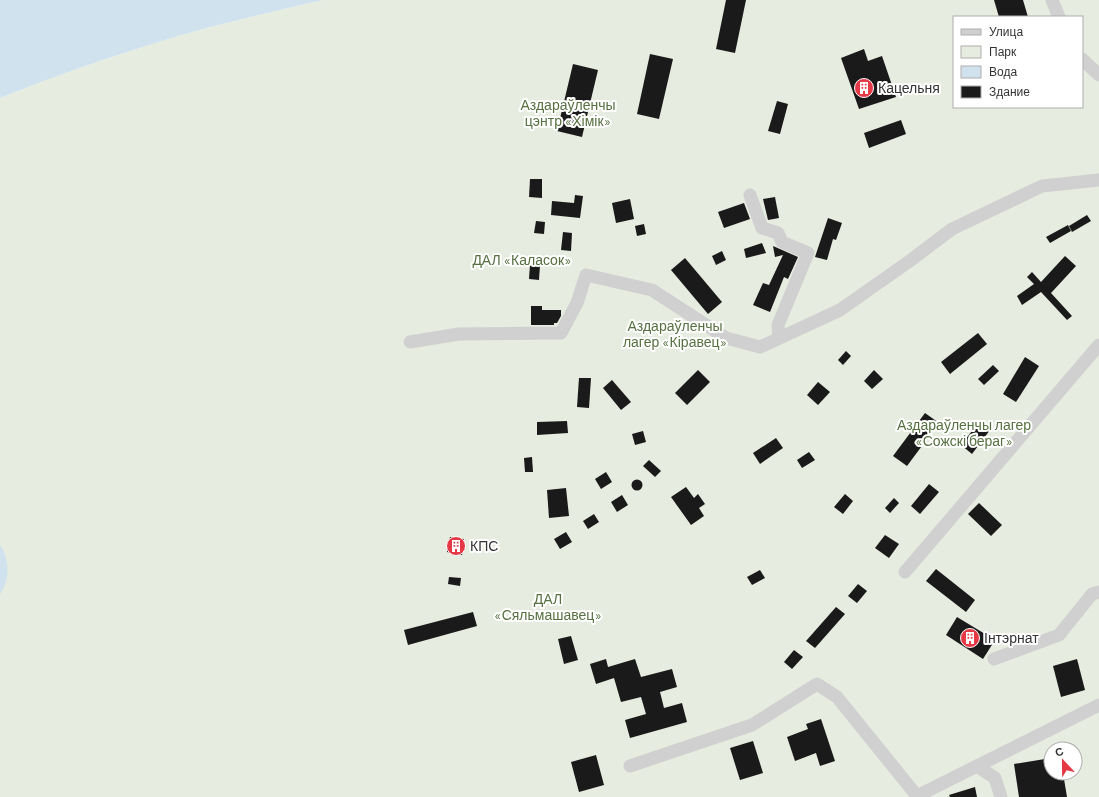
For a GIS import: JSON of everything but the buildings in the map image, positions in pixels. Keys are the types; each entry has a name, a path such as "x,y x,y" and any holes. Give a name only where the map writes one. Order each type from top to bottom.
{"street":[{"path":"1052,0 1059,16"},
{"path":"1083,60 1099,75"},
{"path":"410,342 459,334 561,333 577,303 586,275 652,290 726,338 760,347 840,310 952,229 1042,186 1099,180"},
{"path":"750,194 762,228 778,233 782,242 808,253 778,326 779,338"},
{"path":"905,572 1099,345"},
{"path":"994,659 1059,635 1092,594 1099,592"},
{"path":"630,766 752,725 818,684 837,697 917,796 1099,705"},
{"path":"977,766 995,778 1001,797"}],"green space":[{"path":"323,0 1099,0 1099,797 0,797 0,98 51,78 155,43 207,28"}],"water":[{"path":"0,0 323,0 207,28 155,43 51,78 0,98"},
{"path":"0,545 6,557 8,570 6,582 0,594"}],"place":[{"name":"Кацельня","path":"864,88"},
{"name":"КПС","path":"456,546"},
{"name":"Інтэрнат","path":"970,638"}],"park label":[{"name":"Аздараўленчы цэнтр «Хімік»","path":"568,114"},
{"name":"ДАЛ «Каласок»","path":"522,260"},
{"name":"Аздараўленчы лагер «Кіравец»","path":"675,334"},
{"name":"Аздараўленчы лагер «Сожскі бераг»","path":"964,434"},
{"name":"ДАЛ «Сяльмашавец»","path":"548,608"}]}
